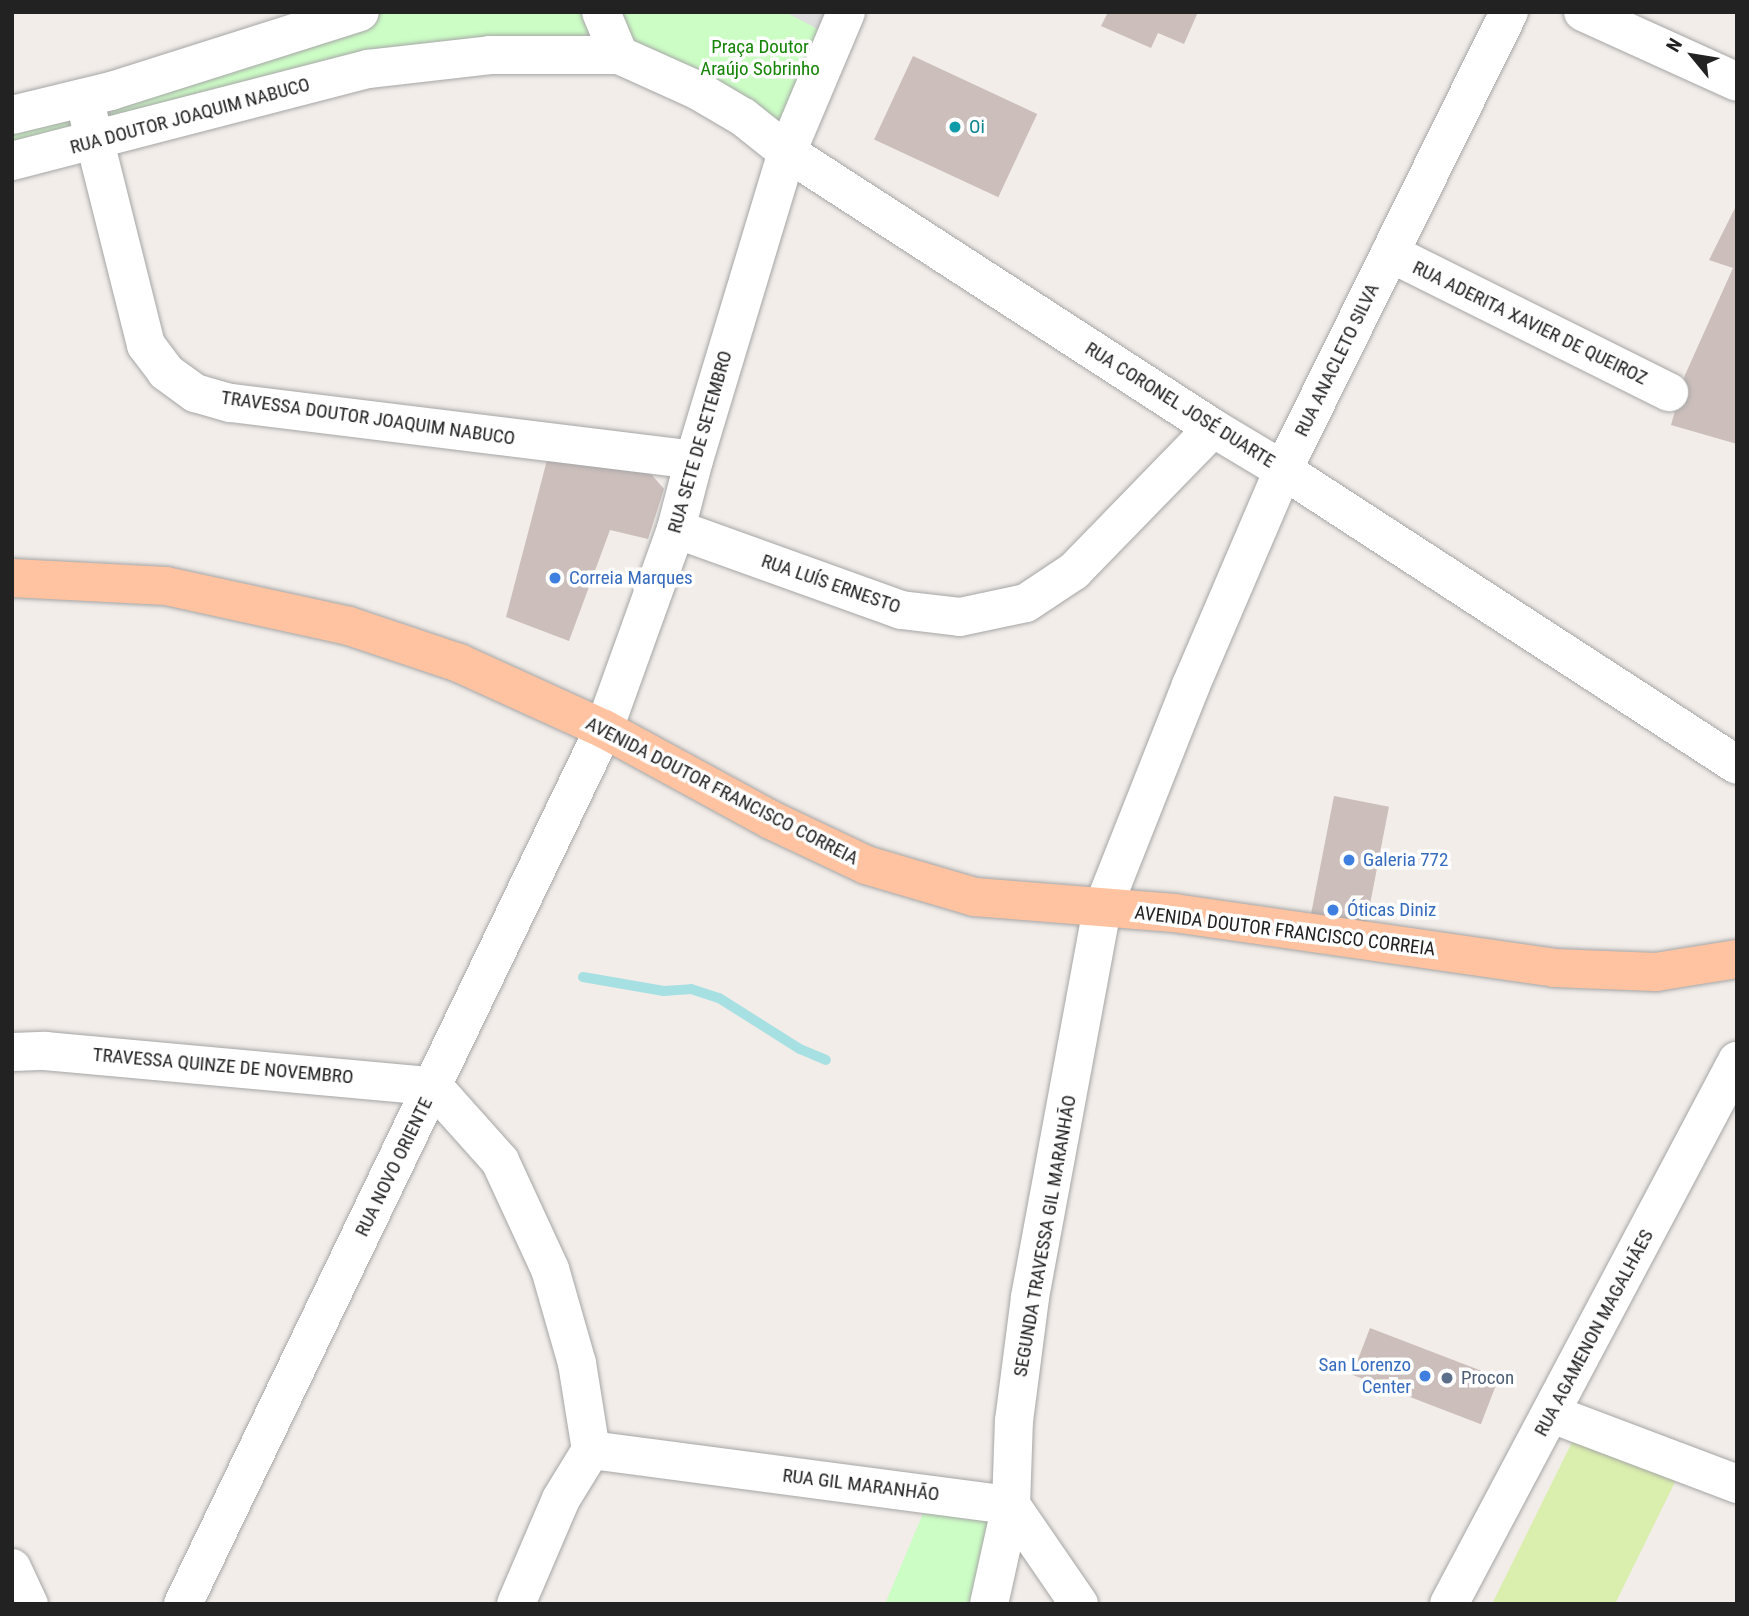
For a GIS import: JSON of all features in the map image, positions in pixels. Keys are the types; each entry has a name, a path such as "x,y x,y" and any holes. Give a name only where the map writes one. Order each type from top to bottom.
{"main road":[{"name":"AVENIDA DOUTOR FRANCISCO CORREIA","path":"12,578 166,586 349,626 459,663 604,729 771,820 866,865 975,897 1102,910 1174,914 1554,968 1656,972 1737,959"}],"street":[{"path":"601,12 619,55"},
{"name":"RUA SETE DE SETEMBRO","path":"604,729 676,529 694,460 787,152 846,12"},
{"name":"RUA ANACLETO SILVA","path":"1102,910 1191,685 1283,470 1509,12"},
{"path":"1583,12 1737,82"},
{"path":"12,115 84,99 357,14 368,69"},
{"name":"RUA DOUTOR JOAQUIM NABUCO","path":"12,161 368,69 490,55 619,55"},
{"name":"RUA CORONEL JOSÉ DUARTE","path":"619,55 697,90 743,117 787,152 1737,765"},
{"name":"TRAVESSA DOUTOR JOAQUIM NABUCO","path":"84,99 146,345 166,372 195,393 231,403 694,460"},
{"name":"RUA ADERITA XAVIER DE QUEIROZ","path":"1390,253 1670,392"},
{"name":"RUA LUÍS ERNESTO","path":"676,529 901,610 960,617 1026,603 1074,572 1213,428"},
{"name":"RUA NOVO ORIENTE","path":"183,1604 604,729"},
{"name":"SEGUNDA TRAVESSA GIL MARANHÃO","path":"989,1604 1011,1505 1014,1421 1030,1297 1102,910"},
{"name":"TRAVESSA QUINZE DE NOVEMBRO","path":"12,1052 113,1057 433,1086"},
{"name":"RUA AGAMENON MAGALHÃES","path":"1449,1604 1552,1414 1723,1121 1737,1061"},
{"path":"433,1086 500,1161 550,1269 577,1363 591,1450 561,1499 516,1604"},
{"path":"1552,1414 1737,1484"},
{"name":"RUA GIL MARANHÃO","path":"591,1450 1011,1505"},
{"path":"1011,1505 1079,1604"},
{"path":"12,1568 29,1604"}],"green space":[{"path":"360,12 601,12 619,55 490,55 12,161 12,115"},
{"name":"Praça Doutor Araújo Sobrinho","path":"618,12 834,12 779,129 635,48"},
{"path":"1580,1426 1679,1474 1615,1604 1492,1604"},
{"path":"927,1504 1018,1516 984,1604 885,1604"}],"shaded area":[{"path":"785,12 846,12 833,37"}],"building":[{"path":"1108,12 1198,12 1184,44 1158,33 1151,48 1101,26"},
{"name":"Oi","path":"913,56 1037,114 998,197 874,139"},
{"path":"1737,204 1737,444 1671,425 1685,375 1733,268 1709,260"},
{"name":"Correia Marques","path":"547,460 651,474 664,489 648,539 610,530 569,641 506,617"},
{"name":"Galeria 772","path":"1334,796 1389,807 1366,924 1311,914"},
{"name":"San Lorenzo Center","path":"1370,1328 1499,1377 1481,1424 1352,1375"}],"waterway":[{"path":"583,977 664,991 691,989 719,998 800,1049 826,1060"}],"place":[{"name":"Oi","path":"955,127"},
{"name":"Correia Marques","path":"555,578"},
{"name":"Galeria 772","path":"1349,860"},
{"name":"Óticas Diniz","path":"1333,910"},
{"name":"San Lorenzo Center","path":"1425,1376"},
{"name":"Procon","path":"1447,1378"}]}
